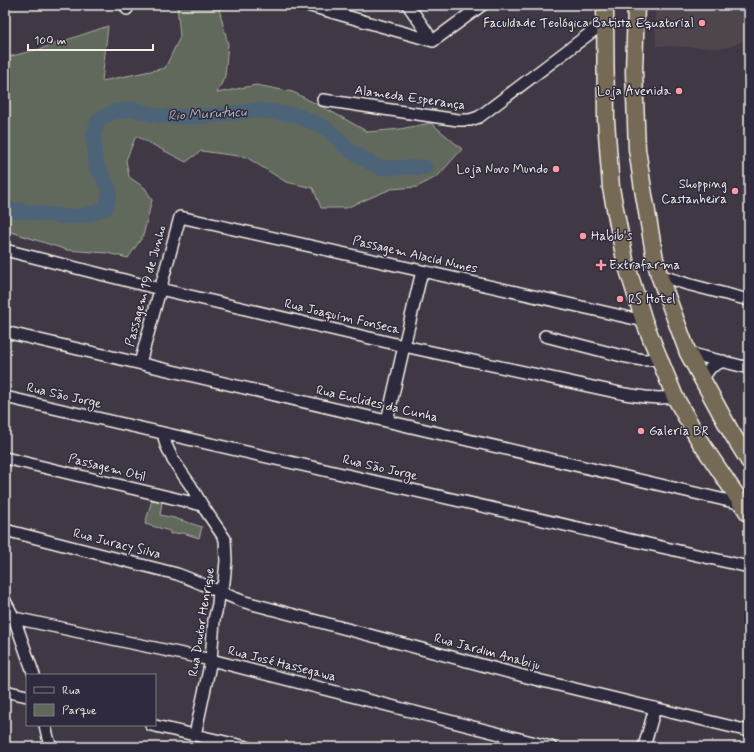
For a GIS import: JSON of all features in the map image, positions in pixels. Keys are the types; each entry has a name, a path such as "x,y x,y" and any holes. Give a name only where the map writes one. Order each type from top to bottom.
{"highway":[{"path":"605,5 606,120 611,188 625,260 644,321 675,397 699,440 746,509"},
{"path":"636,5 634,72 637,149 642,189 655,259 659,275 688,353 731,432 749,461"}],"street":[{"path":"307,5 433,41"},
{"path":"408,5 433,41"},
{"path":"433,41 482,5"},
{"name":"Alameda Esperança","path":"323,100 458,120 470,120 479,117 605,22"},
{"name":"Passagem Alacid Nunes","path":"180,217 644,321"},
{"name":"Passagem 19 de Junho","path":"140,363 180,217"},
{"name":"Rua Joaquim Fonseca","path":"5,250 160,289 404,346 645,398 675,397"},
{"path":"388,421 422,271"},
{"path":"659,275 749,300"},
{"name":"Rua Euclides da Cunha","path":"5,332 388,421 746,509"},
{"path":"545,336 622,356 643,360 660,359"},
{"path":"688,353 749,368"},
{"path":"702,379 710,367 723,361"},
{"name":"Rua São Jorge","path":"5,397 749,567"},
{"name":"Rua Doutor Henrique","path":"163,433 166,445 173,460 225,539 226,561 224,582 219,592 214,620 211,660 195,735"},
{"name":"Passagem Otil","path":"5,458 202,505"},
{"name":"Rua Juracy Silva","path":"5,530 177,574 195,580 219,592"},
{"name":"Rua Jardim Anabiju","path":"219,592 245,602 542,681 749,731"},
{"path":"5,601 9,617 34,674"},
{"name":"Rua José Hassegawa","path":"9,617 211,660 551,747"},
{"path":"5,691 26,696"},
{"path":"644,747 655,708"},
{"path":"46,726 51,747"},
{"path":"155,726 247,747"}],"shaded area":[{"name":"Faculdade Teológica Batista Equatorial","path":"655,5 748,5 749,39 726,48 656,46"}],"green space":[{"path":"177,5 218,5 228,44 225,76 217,93 256,85 293,92 368,132 400,129 431,123 462,149 438,176 417,187 391,189 346,208 321,208 313,188 286,182 246,157 201,151 186,162 136,136 126,160 129,177 145,188 152,200 143,236 128,258 107,253 67,250 5,230 5,59 108,26 102,81 165,68 180,37"},
{"path":"152,500 162,502 160,515 202,527 199,538 183,533 170,534 170,531 145,524"}],"waterway":[{"name":"Rio Murutucu","path":"5,208 69,217 86,215 106,208 110,190 96,165 93,135 99,119 114,112 134,109 159,116 190,117 258,110 296,115 326,128 349,150 380,168 425,167"}],"place":[{"name":"Faculdade Teológica Batista Equatorial","path":"702,23"},
{"name":"Loja Avenida","path":"679,91"},
{"name":"Loja Novo Mundo","path":"556,169"},
{"name":"Shopping Castanheira","path":"735,191"},
{"name":"Habib's","path":"583,236"},
{"name":"Extrafarma","path":"601,265"},
{"name":"RS Hotel","path":"620,299"},
{"name":"Galeria BR","path":"641,431"}]}
